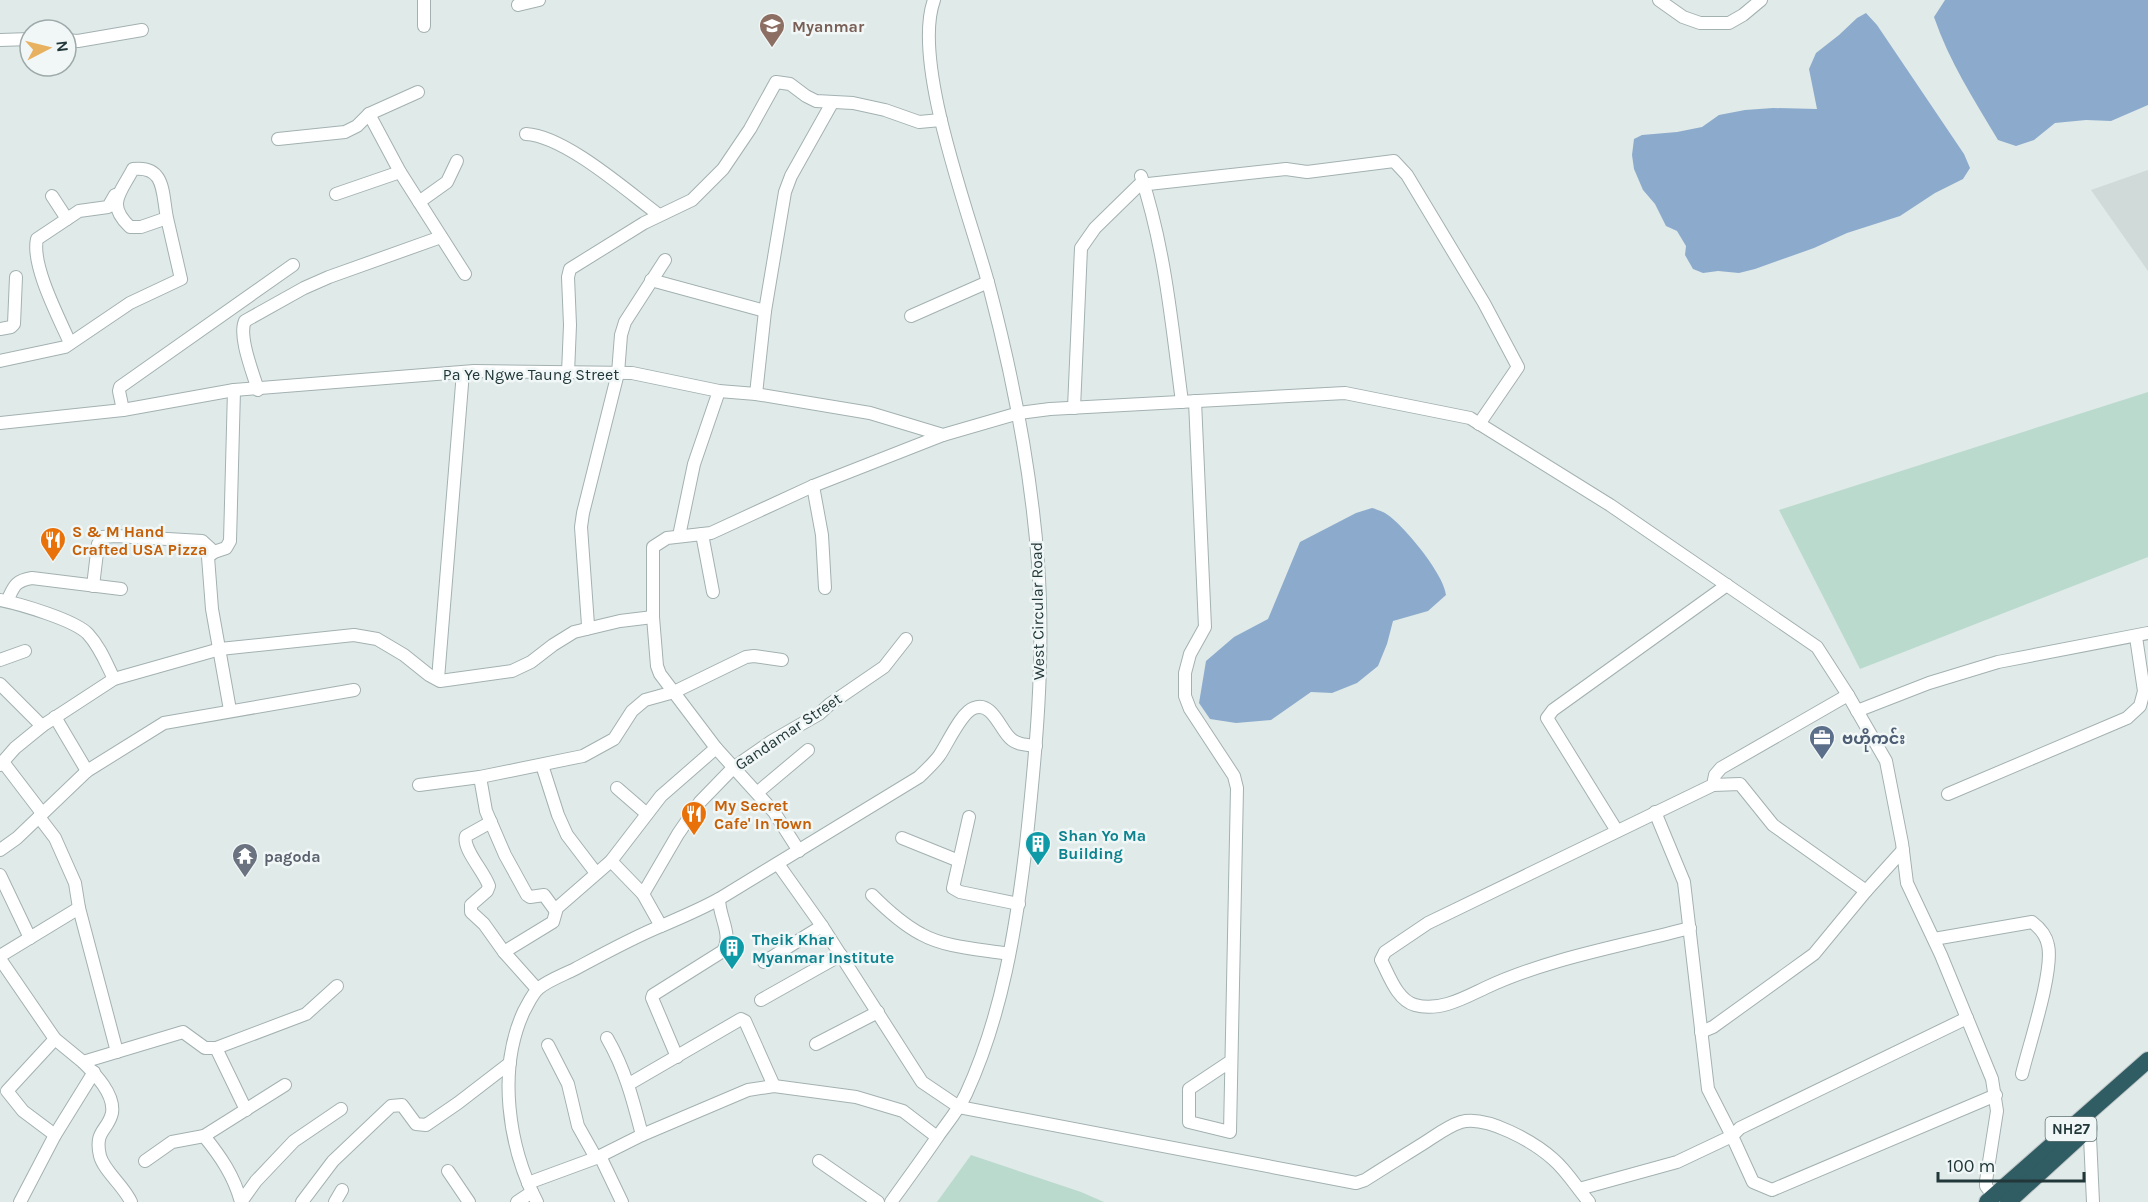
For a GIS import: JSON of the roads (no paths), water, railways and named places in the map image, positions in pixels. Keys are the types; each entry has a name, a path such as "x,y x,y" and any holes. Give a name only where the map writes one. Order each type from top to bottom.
{"highway":[{"name":"NH27","path":"1996,1200 2148,1060"},
{"name":"NH27","path":"1996,1200 2090,1126 2148,1073"}],"street":[{"path":"424,0 424,26"},
{"path":"518,5 539,0"},
{"name":"West Circular Road","path":"891,1202 959,1107 989,1033 1019,904 1036,746 1040,635 1038,564 1029,475 1019,413 988,282 941,120 929,45 928,15 934,0"},
{"path":"1659,0 1683,17 1701,23 1729,23 1761,0"},
{"path":"78,41 142,30"},
{"path":"0,40 18,39"},
{"path":"568,373 570,325 568,278 570,269 659,215 692,200 723,169 750,129 776,82 790,84 816,101 865,106 919,122 941,120"},
{"path":"278,139 345,132 357,126 369,114 418,92"},
{"path":"756,394 765,311 785,192 790,176 832,103"},
{"path":"369,114 400,172 465,274"},
{"path":"526,134 538,134 551,139 589,163 659,215"},
{"path":"419,202 447,182 457,161"},
{"path":"1074,408 1082,248 1095,228 1142,180 1286,169 1307,172 1394,161 1407,175 1484,303 1518,367 1479,423"},
{"path":"0,361 65,347 130,303 181,279 159,177 152,170 133,169 116,202 120,218 130,227 141,227 167,218"},
{"path":"70,343 46,286 35,247 37,239 79,211 108,207 124,172"},
{"path":"336,194 400,172"},
{"path":"1142,180 1149,199 1188,401 1205,627 1190,654 1185,673 1185,696 1190,709 1234,776 1237,789 1230,1132 1189,1122 1189,1089 1231,1061"},
{"path":"52,196 67,219"},
{"path":"258,390 242,328 245,321 328,277 441,237"},
{"path":"586,629 588,625 581,527 583,513 618,374 623,328 665,260"},
{"path":"123,410 120,387 293,265"},
{"path":"0,329 11,327 14,324 16,277"},
{"path":"651,280 765,311"},
{"path":"911,316 988,282"},
{"path":"438,679 463,372"},
{"name":"Pa Ye Ngwe Taung Street","path":"0,423 123,410 234,390 258,390 463,372 632,373 718,391 756,394 870,413 943,435"},
{"path":"230,710 212,609 208,557 226,548 230,541 234,390"},
{"path":"679,536 694,464 718,391"},
{"path":"799,850 758,792 716,748 663,680 657,666 653,616 653,547 667,538 711,533 813,486 943,435 1019,413 1345,393 1470,418 1610,505 1817,647 1848,695 1886,762 1907,883 1934,939 1992,1079 1997,1111 1986,1186 1996,1200"},
{"path":"813,486 822,535 825,588"},
{"path":"702,534 713,592"},
{"path":"93,586 98,544 102,537 202,541 214,552"},
{"path":"114,679 100,650 86,632 68,622 4,601 21,580 32,578 121,589"},
{"path":"1617,831 1547,718 1553,710 1727,585"},
{"path":"117,1052 79,908 75,883 55,838 41,815 1,763 42,726 114,679 220,650 354,635 377,639 440,681 512,671 531,662 574,632 653,616"},
{"path":"1857,711 1929,683 1998,662 2142,635 2144,692 2140,706 2127,718 1948,794"},
{"name":"Gandamar Street","path":"643,894 678,834 700,802 733,768 772,741 819,714 884,667 906,639"},
{"path":"0,660 25,651"},
{"path":"419,785 480,777 583,756 604,746 618,735 628,717 638,706 654,697 674,692 746,657 782,660"},
{"path":"0,684 42,726"},
{"path":"0,850 87,771 164,723 354,690"},
{"path":"1713,785 1715,775 1721,768 1848,695"},
{"path":"532,1192 518,1153 509,1102 510,1063 518,1026 537,989 719,899 919,777 938,758 965,715 972,708 981,706 989,710 1010,739 1020,744 1036,746"},
{"path":"55,717 87,771"},
{"path":"504,952 550,925 553,922 555,910 611,861 661,796 716,748"},
{"path":"758,792 808,750"},
{"path":"542,765 567,835 596,873"},
{"path":"480,777 490,822 527,896 546,896 555,910"},
{"path":"1690,928 1541,966 1460,1001 1428,1007 1413,1005 1401,997 1381,960 1385,952 1428,923 1713,785 1740,784 1773,825 1866,891"},
{"path":"617,788 647,814"},
{"path":"1655,812 1684,882 1708,1089 1753,1182 1773,1190 1995,1095"},
{"path":"969,817 953,888 960,892 1019,904"},
{"path":"490,822 466,836 466,847 482,870 489,886 470,908 471,912 484,924 504,952 537,989"},
{"path":"902,838 960,861"},
{"path":"1701,1032 1713,1027 1815,954 1903,850"},
{"path":"611,861 643,894 661,926"},
{"path":"778,864 822,926 922,1082 959,1107 1356,1184 1444,1130 1461,1122 1475,1121 1510,1132 1552,1158 1589,1202"},
{"path":"0,874 30,938"},
{"path":"872,896 894,917 921,935 942,943 1009,954"},
{"path":"677,1057 652,998 653,995 723,951 727,942 720,915 719,899"},
{"path":"79,908 0,958 55,1039 102,1081 112,1104 112,1114 100,1134 98,1146 101,1160 127,1193 131,1202"},
{"path":"1934,939 2032,922 2041,930 2048,945 2048,969 2022,1074"},
{"path":"764,962 822,926"},
{"path":"761,1000 841,955"},
{"path":"83,1062 183,1032 205,1048 216,1048 306,1014 337,986"},
{"path":"816,1044 878,1012"},
{"path":"1579,1189 1677,1162 1732,1136 1740,1128 1967,1018"},
{"path":"629,1084 741,1019 745,1022 774,1086"},
{"path":"607,1038 629,1084 642,1135"},
{"path":"55,1039 2,1091 23,1111 55,1135"},
{"path":"548,1045 568,1084 578,1126 622,1202"},
{"path":"216,1048 246,1110"},
{"path":"302,1202 333,1161 391,1106 402,1105 417,1124 426,1125 510,1063"},
{"path":"20,1202 55,1135 94,1072"},
{"path":"145,1161 172,1142 204,1136 285,1085"},
{"path":"517,1202 642,1135 748,1090 774,1086 856,1097 903,1111 937,1137"},
{"path":"241,1202 256,1181 294,1141 341,1110"},
{"path":"2090,1126 2092,1202"},
{"path":"204,1136 236,1182 241,1202"},
{"path":"819,1161 878,1202"},
{"path":"448,1171 469,1202"},
{"path":"335,1202 342,1190"}],"water":[{"path":"1945,0 2148,0 2148,105 2111,121 2086,120 2055,123 2034,140 2016,146 1998,140 1963,80 1940,33 1934,17"},
{"path":"1866,13 1877,25 1964,154 1970,168 1963,179 1935,193 1900,216 1847,233 1814,248 1755,269 1739,273 1718,271 1703,273 1693,269 1685,255 1686,246 1677,231 1666,226 1655,204 1643,190 1634,169 1632,155 1634,139 1642,135 1702,127 1719,115 1745,110 1817,109 1809,69 1816,53"},
{"path":"1372,508 1393,519 1412,538 1431,563 1444,586 1446,595 1428,611 1393,621 1378,666 1357,683 1332,693 1311,692 1271,720 1236,723 1210,719 1199,703 1206,661 1234,637 1268,619 1300,542 1356,513"}],"place":[{"name":"Myanmar","path":"772,49"},
{"name":"S & M Hand Crafted USA Pizza","path":"53,563"},
{"name":"ဗဟိုကင်း","path":"1822,761"},
{"name":"My Secret Cafe' In Town","path":"694,837"},
{"name":"Shan Yo Ma Building","path":"1038,867"},
{"name":"pagoda","path":"245,879"},
{"name":"Theik Khar Myanmar Institute","path":"732,971"}]}
